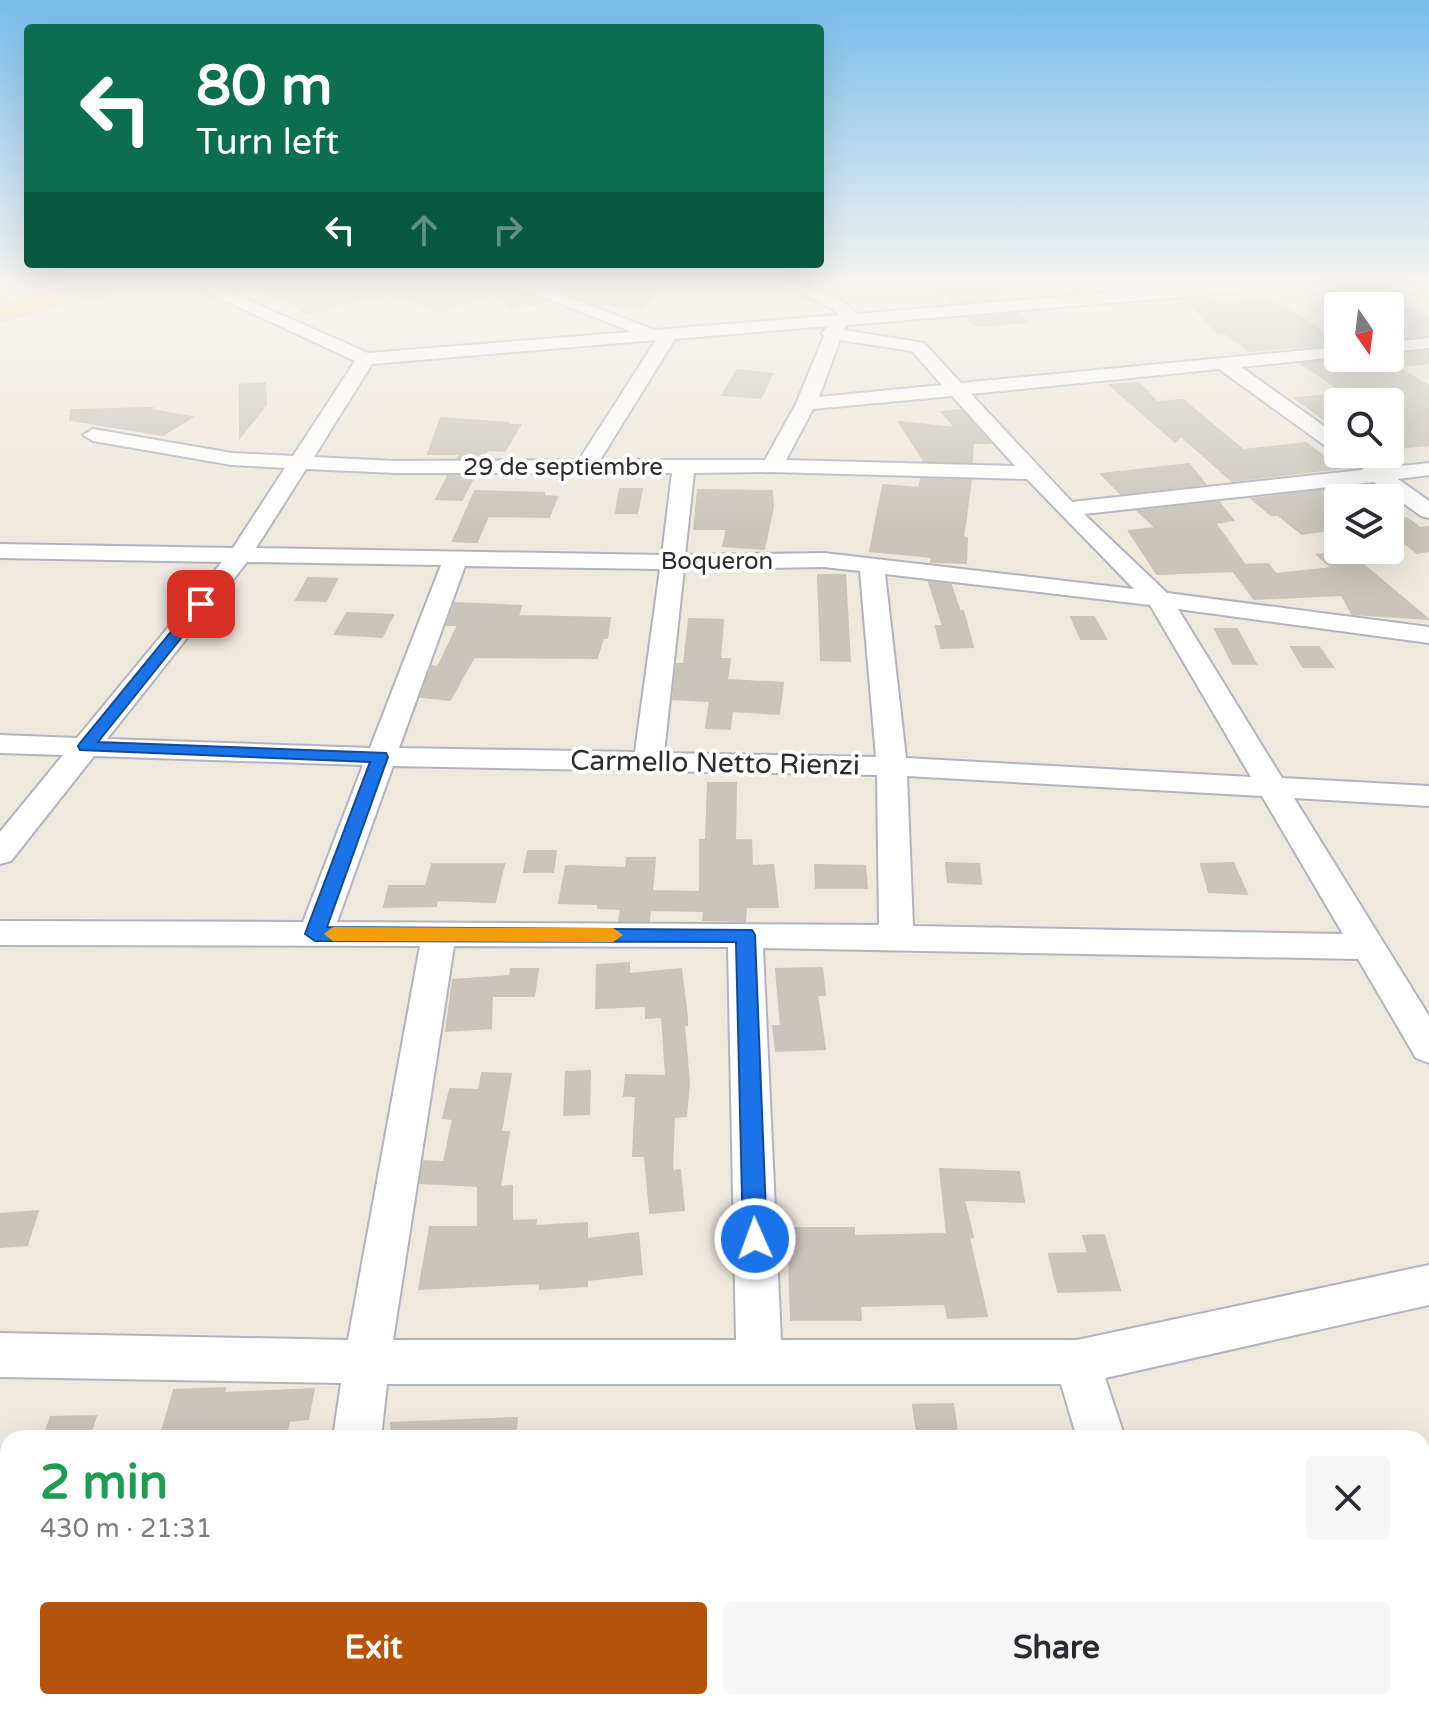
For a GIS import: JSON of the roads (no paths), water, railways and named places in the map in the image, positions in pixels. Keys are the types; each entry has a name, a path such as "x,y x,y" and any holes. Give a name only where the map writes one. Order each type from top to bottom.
{"street":[{"path":"0,853 241,553 301,462 355,367"},
{"path":"586,466 638,367"},
{"path":"772,466 822,367"},
{"path":"937,367 1066,509 1159,599 1429,1048"},
{"path":"806,404 1184,367"},
{"path":"1228,367 1324,436"},
{"name":"29 de septiembre","path":"93,435 232,459 395,467 772,466 1035,473"},
{"path":"649,760 684,466"},
{"path":"1369,468 1429,511"},
{"path":"1066,509 1429,469"},
{"name":"Boqueron","path":"0,551 241,553 455,560 824,560 1159,599 1429,635"},
{"path":"315,934 455,560"},
{"path":"872,567 892,766 896,938"},
{"name":"Carmello Netto Rienzi","path":"0,744 380,757 892,766 1429,796"},
{"path":"0,933 745,935 1367,947"},
{"path":"358,1430 439,934"},
{"path":"745,935 759,1361"},
{"path":"0,1355 367,1362 1077,1362 1429,1285"},
{"path":"1077,1362 1098,1430"}]}
